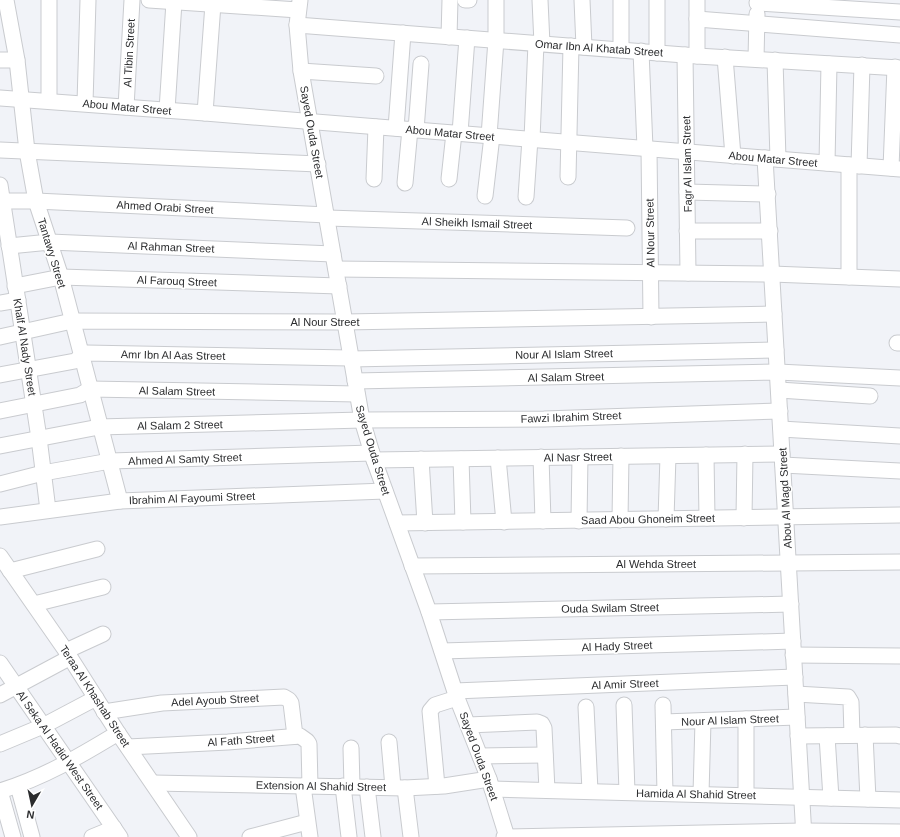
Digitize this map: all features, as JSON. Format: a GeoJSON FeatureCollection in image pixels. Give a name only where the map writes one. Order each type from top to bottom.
{"type":"FeatureCollection","features":[{"type":"Feature","properties":{"kind":"street"},"geometry":{"type":"LineString","coordinates":[[49,0],[49,100]]}},
{"type":"Feature","properties":{"kind":"street"},"geometry":{"type":"LineString","coordinates":[[86,103],[88,0]]}},
{"type":"Feature","properties":{"kind":"street","name":"Al Tibin Street"},"geometry":{"type":"LineString","coordinates":[[126,106],[132,0]]}},
{"type":"Feature","properties":{"kind":"street"},"geometry":{"type":"LineString","coordinates":[[149,0],[213,4],[299,5]]}},
{"type":"Feature","properties":{"kind":"street"},"geometry":{"type":"LineString","coordinates":[[449,37],[450,0]]}},
{"type":"Feature","properties":{"kind":"street"},"geometry":{"type":"LineString","coordinates":[[485,196],[491,136],[496,40],[496,0]]}},
{"type":"Feature","properties":{"kind":"street"},"geometry":{"type":"LineString","coordinates":[[526,197],[539,44],[540,0]]}},
{"type":"Feature","properties":{"kind":"street"},"geometry":{"type":"LineString","coordinates":[[568,177],[569,142],[582,0]]}},
{"type":"Feature","properties":{"kind":"street"},"geometry":{"type":"LineString","coordinates":[[621,0],[621,50]]}},
{"type":"Feature","properties":{"kind":"street"},"geometry":{"type":"LineString","coordinates":[[657,0],[658,53]]}},
{"type":"Feature","properties":{"kind":"street"},"geometry":{"type":"LineString","coordinates":[[691,55],[697,19],[696,0]]}},
{"type":"Feature","properties":{"kind":"street"},"geometry":{"type":"LineString","coordinates":[[756,59],[757,1],[900,12]]}},
{"type":"Feature","properties":{"kind":"street"},"geometry":{"type":"LineString","coordinates":[[167,110],[174,2]]}},
{"type":"Feature","properties":{"kind":"street"},"geometry":{"type":"LineString","coordinates":[[205,113],[213,4]]}},
{"type":"Feature","properties":{"kind":"street","name":"Sayed Ouda Street"},"geometry":{"type":"LineString","coordinates":[[299,5],[297,25],[301,71],[311,121],[362,420],[385,491],[429,612],[456,694],[490,784],[506,837]]}},
{"type":"Feature","properties":{"kind":"street","name":"Tantawy Street"},"geometry":{"type":"LineString","coordinates":[[5,11],[17,60],[27,151],[36,201],[61,278],[99,427],[110,461],[120,501]]}},
{"type":"Feature","properties":{"kind":"street"},"geometry":{"type":"LineString","coordinates":[[697,19],[900,35]]}},
{"type":"Feature","properties":{"kind":"street","name":"Omar Ibn Al Khatab Street"},"geometry":{"type":"LineString","coordinates":[[297,25],[658,53],[898,68]]}},
{"type":"Feature","properties":{"kind":"street"},"geometry":{"type":"LineString","coordinates":[[403,33],[407,129],[405,183]]}},
{"type":"Feature","properties":{"kind":"street"},"geometry":{"type":"LineString","coordinates":[[449,179],[457,133],[467,38]]}},
{"type":"Feature","properties":{"kind":"street"},"geometry":{"type":"LineString","coordinates":[[641,51],[647,149]]}},
{"type":"Feature","properties":{"kind":"street","name":"Fagr Al Islam Street"},"geometry":{"type":"LineString","coordinates":[[688,273],[686,152],[691,55]]}},
{"type":"Feature","properties":{"kind":"street"},"geometry":{"type":"LineString","coordinates":[[725,57],[733,156]]}},
{"type":"Feature","properties":{"kind":"street"},"geometry":{"type":"LineString","coordinates":[[0,60],[17,60]]}},
{"type":"Feature","properties":{"kind":"street","name":"Abou Al Magd Street"},"geometry":{"type":"LineString","coordinates":[[775,60],[772,159],[768,194],[804,834]]}},
{"type":"Feature","properties":{"kind":"street"},"geometry":{"type":"LineString","coordinates":[[407,129],[421,64]]}},
{"type":"Feature","properties":{"kind":"street"},"geometry":{"type":"LineString","coordinates":[[827,163],[829,64]]}},
{"type":"Feature","properties":{"kind":"street"},"geometry":{"type":"LineString","coordinates":[[849,277],[854,166],[862,65]]}},
{"type":"Feature","properties":{"kind":"street"},"geometry":{"type":"LineString","coordinates":[[896,169],[898,68]]}},
{"type":"Feature","properties":{"kind":"street"},"geometry":{"type":"LineString","coordinates":[[301,71],[376,76]]}},
{"type":"Feature","properties":{"kind":"street","name":"Abou Matar Street"},"geometry":{"type":"LineString","coordinates":[[0,98],[20,98],[126,106],[896,169]]}},
{"type":"Feature","properties":{"kind":"street"},"geometry":{"type":"LineString","coordinates":[[374,179],[376,127]]}},
{"type":"Feature","properties":{"kind":"street","name":"Al Nour Street"},"geometry":{"type":"LineString","coordinates":[[647,149],[651,316]]}},
{"type":"Feature","properties":{"kind":"street"},"geometry":{"type":"LineString","coordinates":[[0,150],[318,164]]}},
{"type":"Feature","properties":{"kind":"street","name":"Khalf Al Nady Street"},"geometry":{"type":"LineString","coordinates":[[0,185],[6,238],[6,270],[16,293],[34,404],[48,510]]}},
{"type":"Feature","properties":{"kind":"street"},"geometry":{"type":"LineString","coordinates":[[687,192],[768,194]]}},
{"type":"Feature","properties":{"kind":"street","name":"Ahmed Orabi Street"},"geometry":{"type":"LineString","coordinates":[[1,201],[36,201],[327,217]]}},
{"type":"Feature","properties":{"kind":"street","name":"Al Sheikh Ismail Street"},"geometry":{"type":"LineString","coordinates":[[327,217],[627,228]]}},
{"type":"Feature","properties":{"kind":"street"},"geometry":{"type":"LineString","coordinates":[[688,231],[770,232]]}},
{"type":"Feature","properties":{"kind":"street","name":"Al Rahman Street"},"geometry":{"type":"LineString","coordinates":[[6,238],[50,242],[333,254]]}},
{"type":"Feature","properties":{"kind":"street"},"geometry":{"type":"LineString","coordinates":[[336,269],[772,274],[900,280]]}},
{"type":"Feature","properties":{"kind":"street","name":"Al Farouq Street"},"geometry":{"type":"LineString","coordinates":[[0,303],[16,293],[61,278],[339,286]]}},
{"type":"Feature","properties":{"kind":"street","name":"Al Nour Street"},"geometry":{"type":"LineString","coordinates":[[0,336],[72,321],[345,322],[774,314]]}},
{"type":"Feature","properties":{"kind":"street","name":"Nour Al Islam Street"},"geometry":{"type":"LineString","coordinates":[[351,359],[776,350]]}},
{"type":"Feature","properties":{"kind":"street","name":"Amr Ibn Al Aas Street"},"geometry":{"type":"LineString","coordinates":[[0,375],[75,361],[86,353],[351,359]]}},
{"type":"Feature","properties":{"kind":"street","name":"Al Salam Street"},"geometry":{"type":"LineString","coordinates":[[0,411],[80,395],[90,389],[356,388],[778,372],[900,378]]}},
{"type":"Feature","properties":{"kind":"street"},"geometry":{"type":"LineString","coordinates":[[779,390],[870,396]]}},
{"type":"Feature","properties":{"kind":"street","name":"Fawzi Ibrahim Street"},"geometry":{"type":"LineString","coordinates":[[362,420],[544,419],[780,411]]}},
{"type":"Feature","properties":{"kind":"street","name":"Al Salam 2 Street"},"geometry":{"type":"LineString","coordinates":[[0,446],[99,427],[362,420]]}},
{"type":"Feature","properties":{"kind":"street"},"geometry":{"type":"LineString","coordinates":[[781,429],[900,436]]}},
{"type":"Feature","properties":{"kind":"street"},"geometry":{"type":"LineString","coordinates":[[744,518],[745,454]]}},
{"type":"Feature","properties":{"kind":"street","name":"Al Nasr Street"},"geometry":{"type":"LineString","coordinates":[[373,456],[421,459],[745,454],[900,471]]}},
{"type":"Feature","properties":{"kind":"street"},"geometry":{"type":"LineString","coordinates":[[706,455],[707,518]]}},
{"type":"Feature","properties":{"kind":"street","name":"Ahmed Al Samty Street"},"geometry":{"type":"LineString","coordinates":[[0,484],[43,473],[110,461],[373,456]]}},
{"type":"Feature","properties":{"kind":"street"},"geometry":{"type":"LineString","coordinates":[[620,520],[621,456]]}},
{"type":"Feature","properties":{"kind":"street"},"geometry":{"type":"LineString","coordinates":[[666,519],[668,456]]}},
{"type":"Feature","properties":{"kind":"street"},"geometry":{"type":"LineString","coordinates":[[541,457],[544,521]]}},
{"type":"Feature","properties":{"kind":"street"},"geometry":{"type":"LineString","coordinates":[[579,521],[580,457]]}},
{"type":"Feature","properties":{"kind":"street"},"geometry":{"type":"LineString","coordinates":[[461,458],[463,522]]}},
{"type":"Feature","properties":{"kind":"street"},"geometry":{"type":"LineString","coordinates":[[498,458],[504,522]]}},
{"type":"Feature","properties":{"kind":"street"},"geometry":{"type":"LineString","coordinates":[[421,459],[425,523]]}},
{"type":"Feature","properties":{"kind":"street","name":"Ibrahim Al Fayoumi Street"},"geometry":{"type":"LineString","coordinates":[[0,517],[120,501],[385,491]]}},
{"type":"Feature","properties":{"kind":"street","name":"Saad Abou Ghoneim Street"},"geometry":{"type":"LineString","coordinates":[[397,524],[900,516]]}},
{"type":"Feature","properties":{"kind":"street"},"geometry":{"type":"LineString","coordinates":[[10,571],[97,549]]}},
{"type":"Feature","properties":{"kind":"street","name":"Teraa Al Khashab Street"},"geometry":{"type":"LineString","coordinates":[[0,556],[34,604],[104,712],[189,837]]}},
{"type":"Feature","properties":{"kind":"street","name":"Al Wehda Street"},"geometry":{"type":"LineString","coordinates":[[412,566],[900,562]]}},
{"type":"Feature","properties":{"kind":"street"},"geometry":{"type":"LineString","coordinates":[[34,604],[103,587]]}},
{"type":"Feature","properties":{"kind":"street","name":"Ouda Swilam Street"},"geometry":{"type":"LineString","coordinates":[[429,612],[791,604]]}},
{"type":"Feature","properties":{"kind":"street"},"geometry":{"type":"LineString","coordinates":[[0,695],[103,634]]}},
{"type":"Feature","properties":{"kind":"street","name":"Al Hady Street"},"geometry":{"type":"LineString","coordinates":[[442,651],[793,648],[900,656]]}},
{"type":"Feature","properties":{"kind":"street","name":"Al Seka Al Hadid West Street"},"geometry":{"type":"LineString","coordinates":[[0,663],[117,833]]}},
{"type":"Feature","properties":{"kind":"street","name":"Al Amir Street"},"geometry":{"type":"LineString","coordinates":[[436,786],[430,711],[435,705],[456,694],[795,677]]}},
{"type":"Feature","properties":{"kind":"street"},"geometry":{"type":"LineString","coordinates":[[796,694],[848,697],[851,702],[858,735],[868,799]]}},
{"type":"Feature","properties":{"kind":"street","name":"Adel Ayoub Street"},"geometry":{"type":"LineString","coordinates":[[104,712],[162,703],[284,697],[291,703],[295,736]]}},
{"type":"Feature","properties":{"kind":"street"},"geometry":{"type":"LineString","coordinates":[[0,744],[43,726],[96,698]]}},
{"type":"Feature","properties":{"kind":"street"},"geometry":{"type":"LineString","coordinates":[[624,705],[627,792]]}},
{"type":"Feature","properties":{"kind":"street"},"geometry":{"type":"LineString","coordinates":[[663,705],[665,793]]}},
{"type":"Feature","properties":{"kind":"street"},"geometry":{"type":"LineString","coordinates":[[586,707],[590,792]]}},
{"type":"Feature","properties":{"kind":"street","name":"Nour Al Islam Street"},"geometry":{"type":"LineString","coordinates":[[664,722],[797,717]]}},
{"type":"Feature","properties":{"kind":"street"},"geometry":{"type":"LineString","coordinates":[[746,719],[746,795]]}},
{"type":"Feature","properties":{"kind":"street"},"geometry":{"type":"LineString","coordinates":[[701,794],[703,721]]}},
{"type":"Feature","properties":{"kind":"street"},"geometry":{"type":"LineString","coordinates":[[468,725],[540,722],[544,728],[547,790]]}},
{"type":"Feature","properties":{"kind":"street"},"geometry":{"type":"LineString","coordinates":[[13,837],[0,791],[18,786],[40,777],[68,763],[118,733]]}},
{"type":"Feature","properties":{"kind":"street"},"geometry":{"type":"LineString","coordinates":[[295,736],[304,738],[309,744],[306,786],[310,837]]}},
{"type":"Feature","properties":{"kind":"street","name":"Al Fath Street"},"geometry":{"type":"LineString","coordinates":[[128,746],[228,742],[295,736]]}},
{"type":"Feature","properties":{"kind":"street"},"geometry":{"type":"LineString","coordinates":[[798,736],[900,736]]}},
{"type":"Feature","properties":{"kind":"street"},"geometry":{"type":"LineString","coordinates":[[827,736],[831,798]]}},
{"type":"Feature","properties":{"kind":"street"},"geometry":{"type":"LineString","coordinates":[[390,742],[411,837]]}},
{"type":"Feature","properties":{"kind":"street"},"geometry":{"type":"LineString","coordinates":[[349,837],[354,786],[351,748]]}},
{"type":"Feature","properties":{"kind":"street"},"geometry":{"type":"LineString","coordinates":[[480,756],[545,754]]}},
{"type":"Feature","properties":{"kind":"street","name":"Extension Al Shahid Street"},"geometry":{"type":"LineString","coordinates":[[153,784],[399,787],[490,784]]}},
{"type":"Feature","properties":{"kind":"street","name":"Hamida Al Shahid Street"},"geometry":{"type":"LineString","coordinates":[[490,784],[547,790],[590,792],[900,800]]}},
{"type":"Feature","properties":{"kind":"street"},"geometry":{"type":"LineString","coordinates":[[18,786],[32,837]]}},
{"type":"Feature","properties":{"kind":"street"},"geometry":{"type":"LineString","coordinates":[[354,786],[373,837]]}},
{"type":"Feature","properties":{"kind":"street"},"geometry":{"type":"LineString","coordinates":[[250,837],[308,822]]}},
{"type":"Feature","properties":{"kind":"street"},"geometry":{"type":"LineString","coordinates":[[506,837],[900,832]]}},
{"type":"Feature","properties":{"kind":"street"},"geometry":{"type":"LineString","coordinates":[[92,837],[117,833]]}}]}
